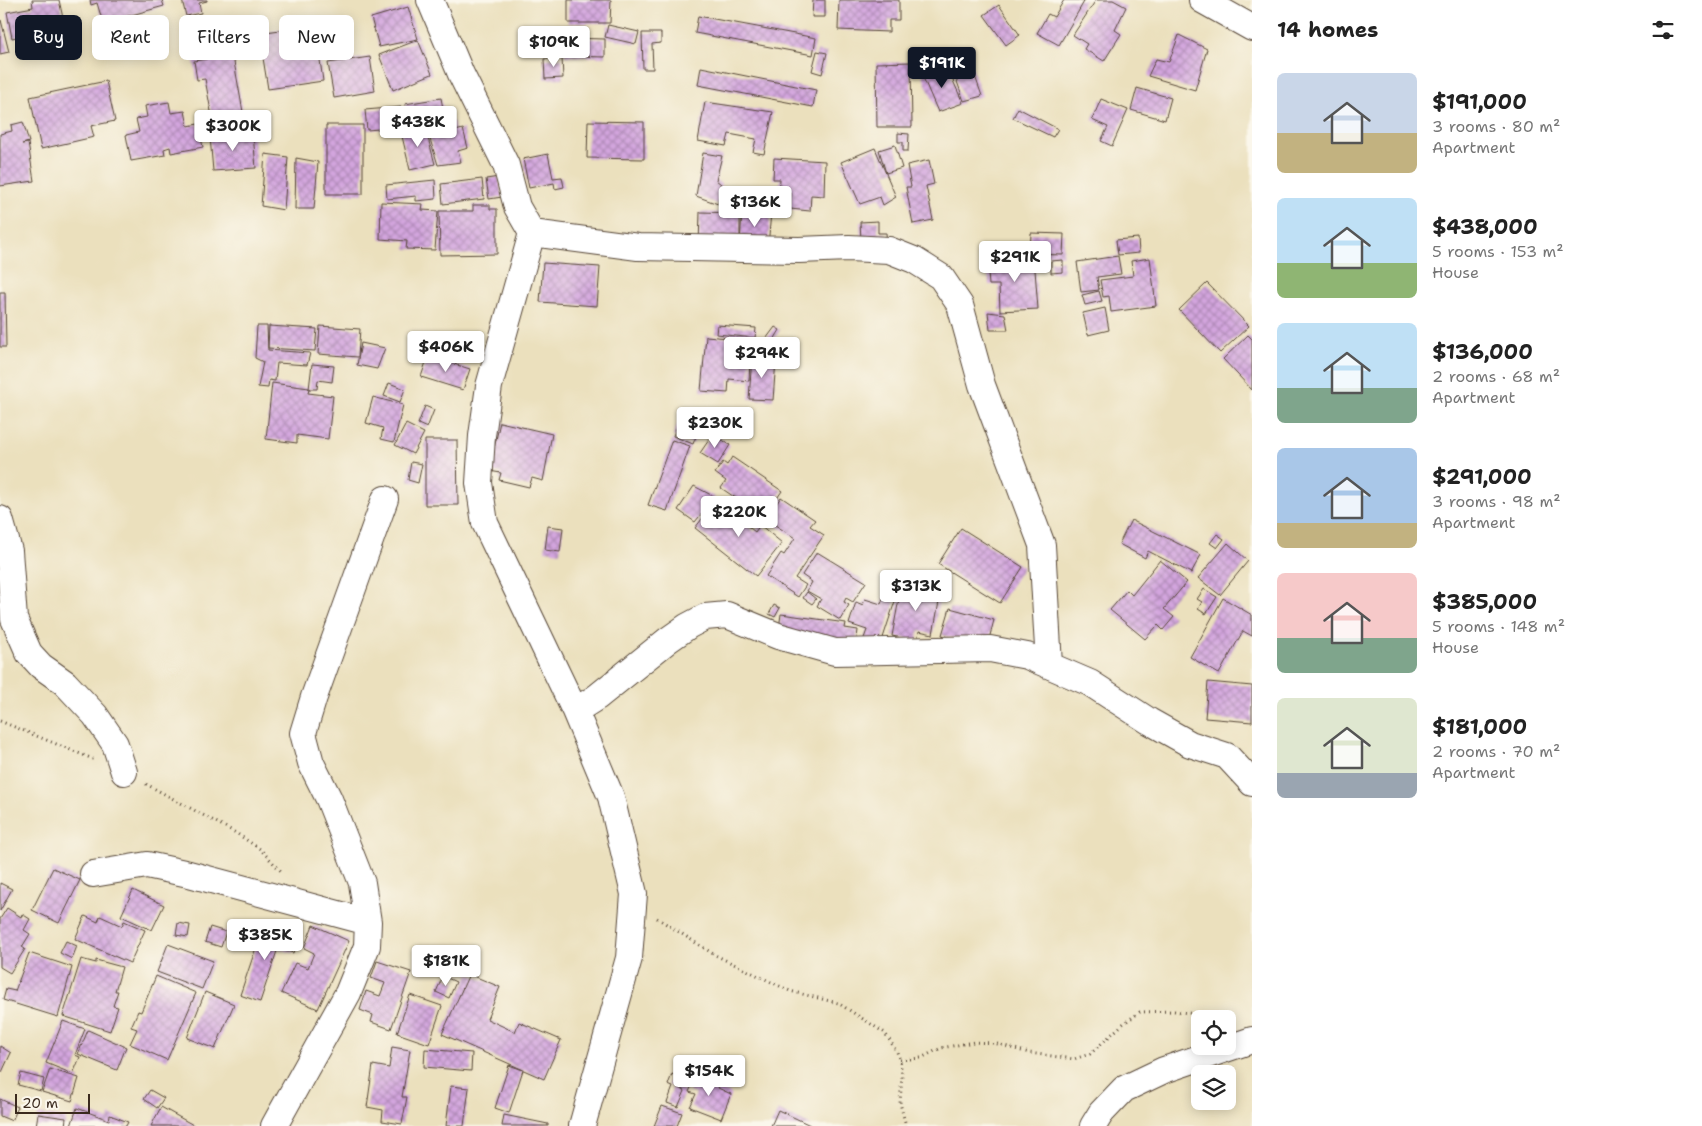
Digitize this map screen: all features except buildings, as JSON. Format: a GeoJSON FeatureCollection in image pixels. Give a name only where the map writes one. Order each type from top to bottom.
{"type":"FeatureCollection","features":[{"type":"Feature","properties":{"kind":"street"},"geometry":{"type":"LineString","coordinates":[[430,0],[461,74],[506,165],[517,207],[532,234],[489,386],[478,483],[485,523],[575,711],[611,797],[634,894],[629,958],[582,1126]]}},
{"type":"Feature","properties":{"kind":"street"},"geometry":{"type":"LineString","coordinates":[[1202,0],[1252,28]]}},
{"type":"Feature","properties":{"kind":"street"},"geometry":{"type":"LineString","coordinates":[[532,234],[638,247],[799,250],[849,248],[889,250],[914,260],[940,277],[960,305],[982,384],[1042,545],[1049,665]]}},
{"type":"Feature","properties":{"kind":"street"},"geometry":{"type":"LineString","coordinates":[[274,1126],[348,993],[368,946],[368,922],[362,883],[329,799],[311,763],[303,733],[317,688],[385,499]]}},
{"type":"Feature","properties":{"kind":"street"},"geometry":{"type":"LineString","coordinates":[[0,519],[9,551],[14,620],[29,653],[41,666],[65,683],[95,714],[115,744],[124,772]]}},
{"type":"Feature","properties":{"kind":"street"},"geometry":{"type":"LineString","coordinates":[[575,711],[597,697],[688,626],[705,618],[727,615],[778,636],[836,652],[990,649],[1027,656],[1090,683],[1149,722],[1190,744],[1227,756],[1252,783]]}},
{"type":"Feature","properties":{"kind":"street"},"geometry":{"type":"LineString","coordinates":[[93,874],[147,865],[190,874],[368,922]]}},
{"type":"Feature","properties":{"kind":"street"},"geometry":{"type":"LineString","coordinates":[[1094,1126],[1102,1113],[1124,1090],[1164,1070],[1252,1040]]}},
{"type":"Feature","properties":{"kind":"path"},"geometry":{"type":"LineString","coordinates":[[0,721],[124,772],[236,833],[260,849],[286,876]]}},
{"type":"Feature","properties":{"kind":"path"},"geometry":{"type":"LineString","coordinates":[[633,908],[660,920],[715,955],[790,991],[838,1003],[884,1034],[897,1052],[900,1060],[902,1074],[900,1103],[906,1126]]}},
{"type":"Feature","properties":{"kind":"path"},"geometry":{"type":"LineString","coordinates":[[900,1060],[921,1058],[941,1048],[974,1042],[994,1043],[1029,1053],[1074,1060],[1090,1054],[1123,1024],[1140,1012],[1174,1011],[1191,1013]]}}]}
